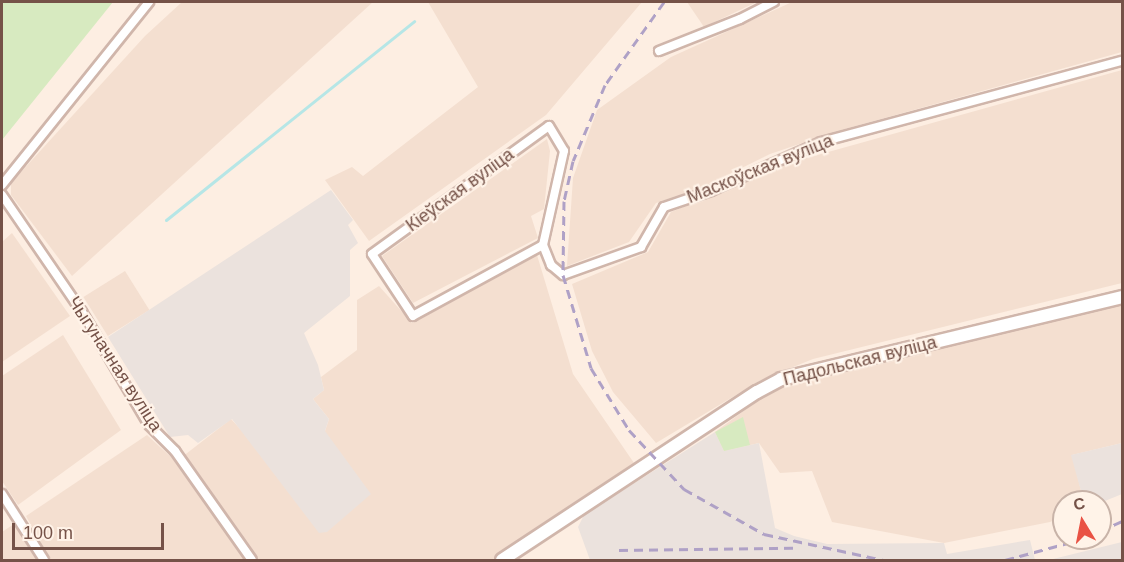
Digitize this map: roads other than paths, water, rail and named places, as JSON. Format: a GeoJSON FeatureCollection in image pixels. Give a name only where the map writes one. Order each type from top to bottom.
{"type":"FeatureCollection","features":[{"type":"Feature","properties":{"kind":"street"},"geometry":{"type":"LineString","coordinates":[[2,185],[149,2]]}},
{"type":"Feature","properties":{"kind":"street"},"geometry":{"type":"LineString","coordinates":[[659,51],[731,23],[774,2]]}},
{"type":"Feature","properties":{"kind":"street","name":"Маскоўская вуліца"},"geometry":{"type":"LineString","coordinates":[[543,245],[551,265],[563,275],[641,247],[664,207],[711,191],[821,142],[1122,61]]}},
{"type":"Feature","properties":{"kind":"street","name":"Кіеўская вуліца"},"geometry":{"type":"LineString","coordinates":[[549,126],[564,151],[543,245],[413,316],[372,254],[549,126]]}},
{"type":"Feature","properties":{"kind":"street","name":"Чыгуначная вуліца"},"geometry":{"type":"LineString","coordinates":[[2,195],[82,312],[149,425],[175,451],[252,561]]}},
{"type":"Feature","properties":{"kind":"street","name":"Падольская вуліца"},"geometry":{"type":"LineString","coordinates":[[502,561],[756,392],[781,380],[1122,297]]}},
{"type":"Feature","properties":{"kind":"street"},"geometry":{"type":"LineString","coordinates":[[2,494],[44,561]]}},
{"type":"Feature","properties":{"kind":"waterway"},"geometry":{"type":"LineString","coordinates":[[166,220],[414,21]]}},
{"type":"Feature","properties":{"kind":"railway"},"geometry":{"type":"LineString","coordinates":[[664,2],[605,85],[573,161],[564,201],[563,275],[591,368],[629,430],[684,489],[764,534],[883,560]]}},
{"type":"Feature","properties":{"kind":"railway"},"geometry":{"type":"LineString","coordinates":[[1112,526],[1122,521]]}},
{"type":"Feature","properties":{"kind":"railway"},"geometry":{"type":"LineString","coordinates":[[1005,560],[1052,547]]}},
{"type":"Feature","properties":{"kind":"railway"},"geometry":{"type":"LineString","coordinates":[[619,550],[793,548]]}},
{"type":"Feature","properties":{"kind":"railway"},"geometry":{"type":"LineString","coordinates":[[731,560],[847,560]]}}]}
